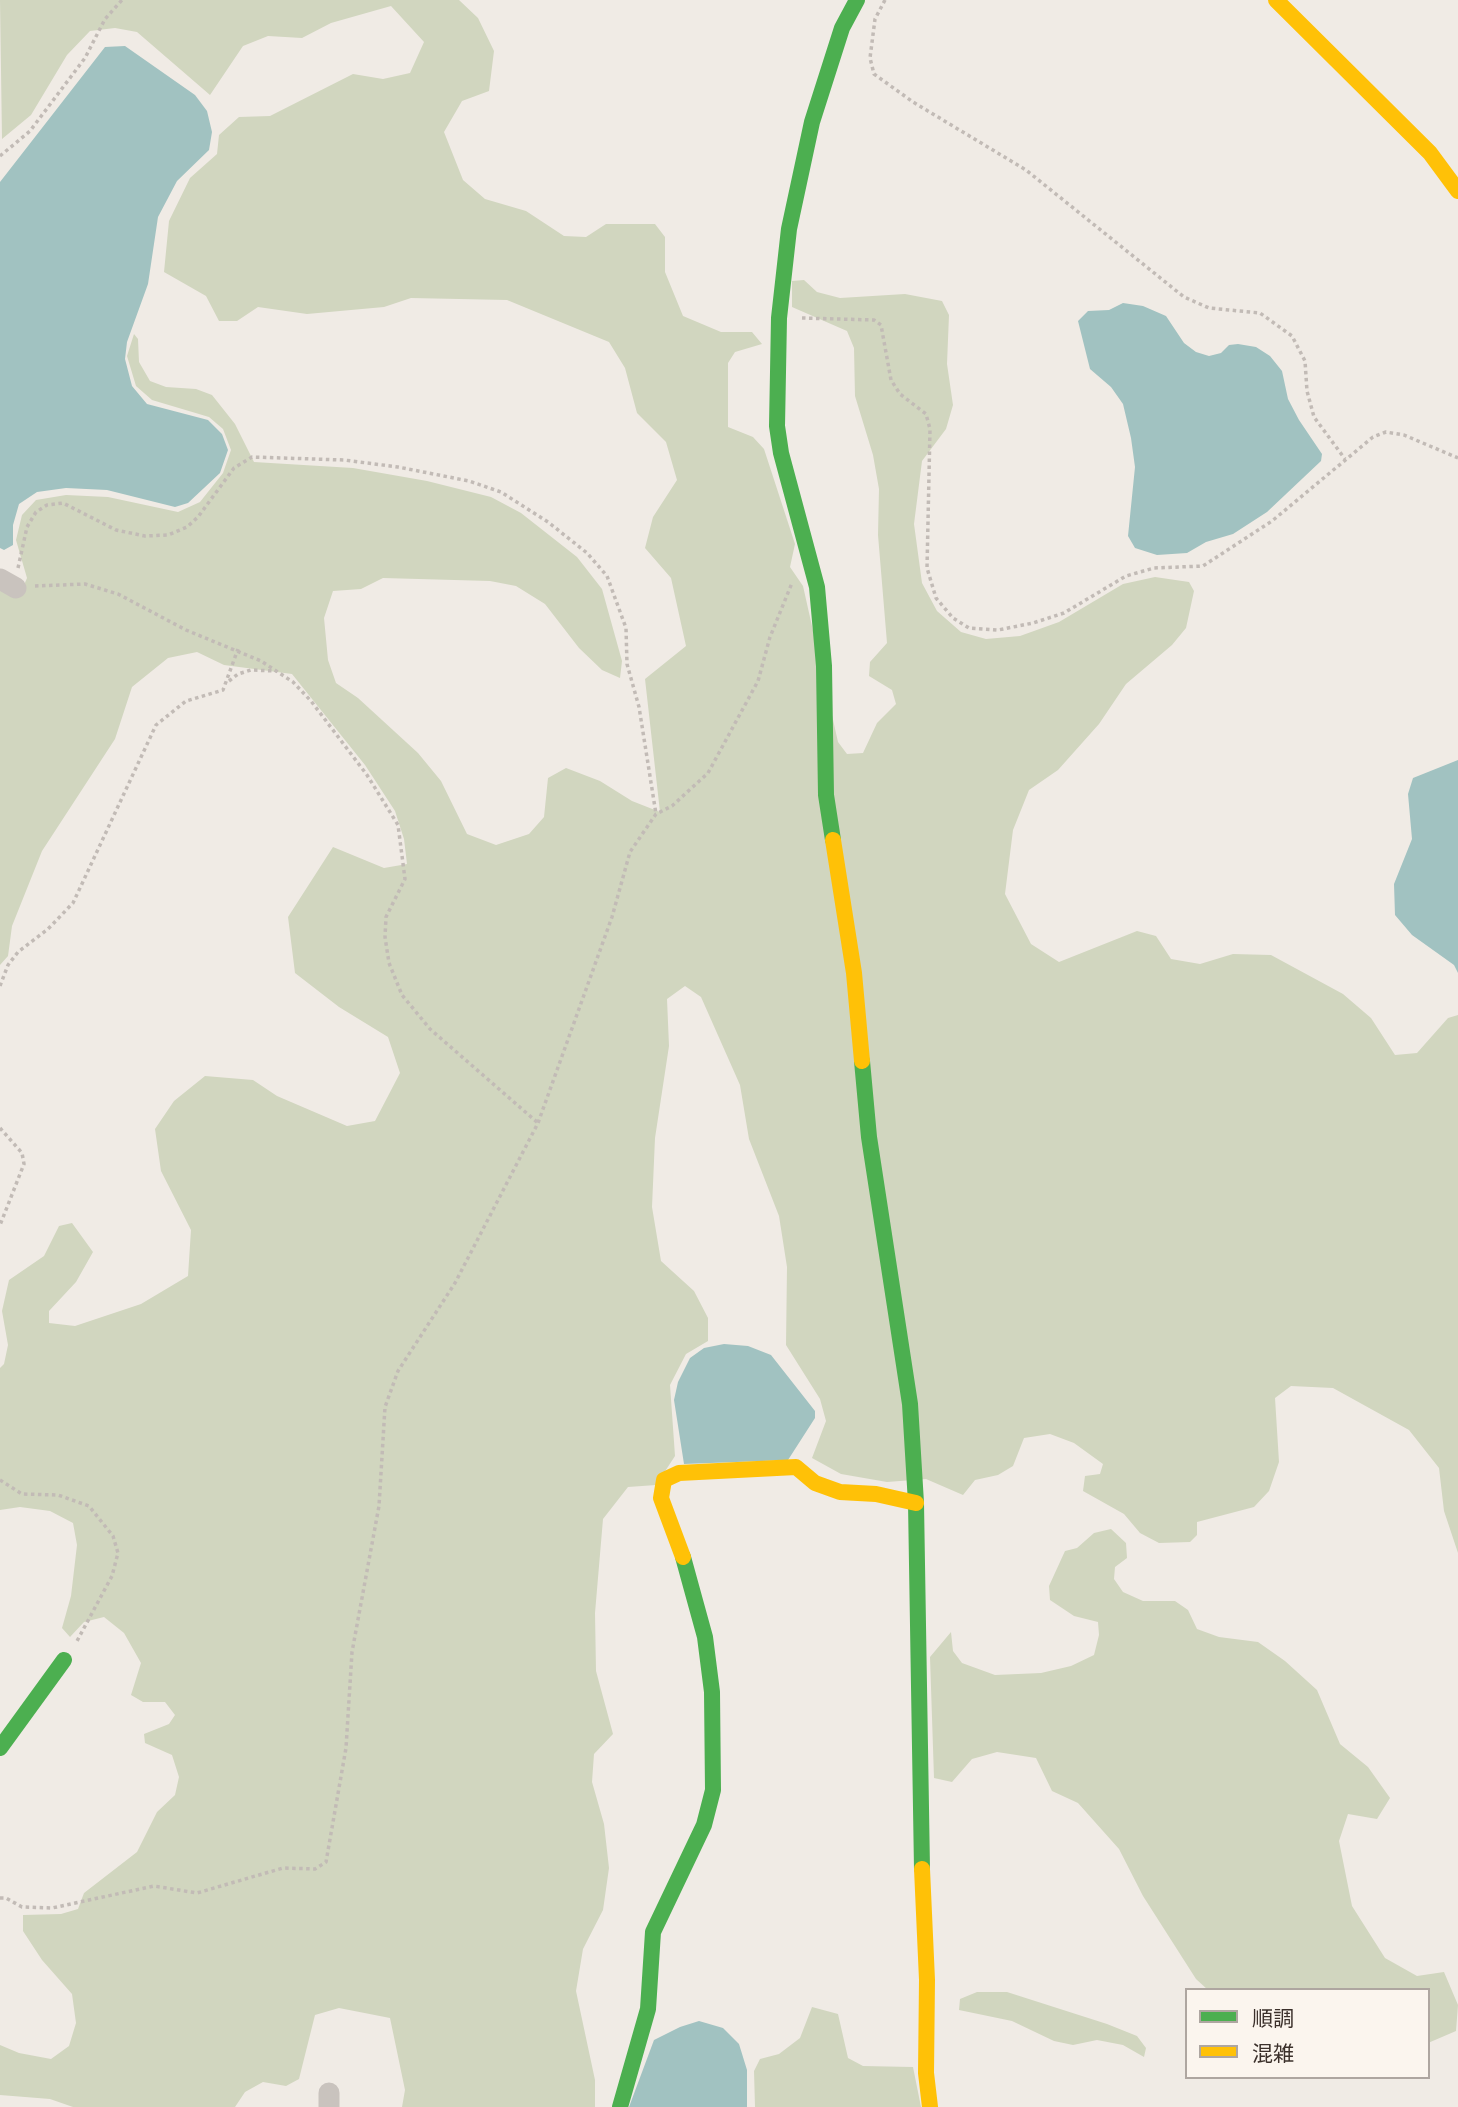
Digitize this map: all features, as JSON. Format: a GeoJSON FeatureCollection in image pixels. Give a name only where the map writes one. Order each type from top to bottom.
{"type":"FeatureCollection","features":[{"type":"Feature","properties":{"kind":"street"},"geometry":{"type":"LineString","coordinates":[[857,0],[842,27],[812,122],[789,229],[779,318],[777,426],[781,453],[810,551],[822,622],[825,795],[854,973],[869,1137],[904,1348],[916,1503],[921,1857],[927,1980],[926,2073],[930,2107]]}},
{"type":"Feature","properties":{"kind":"street"},"geometry":{"type":"LineString","coordinates":[[1276,0],[1430,153],[1458,191]]}},
{"type":"Feature","properties":{"kind":"street"},"geometry":{"type":"LineString","coordinates":[[620,2107],[648,2009],[653,1931],[704,1825],[713,1790],[712,1692],[705,1637],[682,1552],[661,1498],[664,1480],[679,1473],[796,1467],[815,1483],[840,1492],[876,1493],[916,1503]]}},
{"type":"Feature","properties":{"kind":"street"},"geometry":{"type":"LineString","coordinates":[[0,1748],[64,1660]]}},
{"type":"Feature","properties":{"kind":"path"},"geometry":{"type":"LineString","coordinates":[[0,156],[30,131],[85,58],[105,19],[122,0]]}},
{"type":"Feature","properties":{"kind":"path"},"geometry":{"type":"LineString","coordinates":[[885,0],[875,19],[873,32],[870,58],[874,74],[913,102],[1026,170],[1184,297],[1209,308],[1260,313],[1292,336],[1305,361],[1307,391],[1314,416],[1345,459]]}},
{"type":"Feature","properties":{"kind":"path"},"geometry":{"type":"LineString","coordinates":[[779,318],[838,317],[874,320],[881,325],[891,380],[900,394],[926,414],[930,429],[927,568],[936,598],[953,618],[969,628],[998,630],[1033,623],[1064,613],[1126,576],[1154,569],[1203,566],[1272,521],[1373,436],[1386,432],[1404,435],[1458,458]]}},
{"type":"Feature","properties":{"kind":"path"},"geometry":{"type":"LineString","coordinates":[[538,1123],[430,1029],[402,995],[389,963],[385,937],[386,917],[405,879],[398,825],[368,775],[311,701],[278,671],[238,649],[186,630],[118,594],[85,584],[8,584],[27,527],[36,512],[47,505],[63,503],[116,530],[145,536],[168,535],[187,527],[198,517],[234,468],[252,457],[344,460],[469,481],[500,492],[548,522],[587,553],[607,576],[626,628],[627,664],[639,707],[656,814]]}},
{"type":"Feature","properties":{"kind":"path"},"geometry":{"type":"LineString","coordinates":[[0,1898],[6,1898],[22,1907],[52,1908],[154,1886],[197,1893],[283,1868],[316,1869],[326,1862],[346,1748],[352,1652],[379,1506],[385,1407],[398,1371],[455,1283],[538,1123],[612,918],[630,852],[656,814],[672,806],[708,773],[758,681],[770,637],[800,564],[810,551]]}},
{"type":"Feature","properties":{"kind":"path"},"geometry":{"type":"LineString","coordinates":[[0,986],[8,965],[18,952],[48,929],[73,903],[156,724],[186,701],[223,690],[238,649]]}},
{"type":"Feature","properties":{"kind":"path"},"geometry":{"type":"LineString","coordinates":[[227,682],[238,674],[251,670],[278,671]]}},
{"type":"Feature","properties":{"kind":"path"},"geometry":{"type":"LineString","coordinates":[[0,1128],[22,1153],[24,1164],[0,1225]]}},
{"type":"Feature","properties":{"kind":"path"},"geometry":{"type":"LineString","coordinates":[[0,1480],[22,1493],[58,1495],[89,1506],[113,1536],[118,1553],[112,1576],[97,1608],[64,1660]]}},
{"type":"Feature","properties":{"kind":"green space"},"geometry":{"type":"Polygon","coordinates":[[[0,0],[459,0],[478,18],[494,51],[489,91],[462,101],[444,132],[463,180],[485,199],[526,211],[564,236],[586,237],[606,224],[655,224],[665,237],[665,272],[683,316],[721,332],[752,332],[762,344],[735,352],[728,363],[728,427],[753,437],[764,449],[795,544],[790,567],[803,586],[838,742],[847,754],[863,753],[877,723],[896,704],[892,690],[869,676],[870,662],[887,643],[878,535],[879,489],[873,455],[855,396],[854,348],[847,331],[792,307],[792,281],[804,280],[817,292],[840,298],[905,294],[942,301],[949,315],[947,364],[953,405],[946,429],[922,461],[914,524],[922,583],[937,611],[961,632],[986,639],[1020,636],[1059,622],[1123,584],[1155,577],[1189,582],[1194,591],[1186,628],[1172,645],[1126,684],[1099,724],[1058,770],[1029,790],[1013,830],[1005,894],[1031,944],[1059,962],[1137,931],[1156,936],[1171,959],[1200,964],[1233,954],[1271,955],[1343,994],[1371,1018],[1395,1055],[1417,1053],[1448,1018],[1458,1015],[1458,1553],[1444,1511],[1439,1468],[1409,1430],[1333,1388],[1291,1386],[1275,1398],[1279,1462],[1269,1491],[1254,1507],[1197,1522],[1197,1535],[1190,1542],[1159,1543],[1140,1533],[1124,1514],[1083,1491],[1085,1476],[1100,1474],[1103,1464],[1074,1443],[1050,1434],[1024,1438],[1013,1466],[998,1475],[975,1480],[963,1495],[926,1479],[887,1482],[841,1474],[812,1458],[826,1421],[820,1399],[786,1345],[787,1267],[779,1216],[749,1139],[740,1085],[701,997],[685,986],[667,999],[669,1046],[655,1138],[652,1207],[661,1261],[694,1291],[708,1318],[708,1341],[686,1354],[670,1385],[675,1456],[656,1485],[628,1487],[603,1519],[595,1613],[596,1671],[613,1734],[594,1754],[592,1782],[604,1824],[609,1868],[603,1910],[583,1949],[576,1991],[595,2080],[595,2107],[402,2107],[405,2090],[390,2018],[339,2008],[315,2015],[299,2079],[286,2086],[263,2082],[245,2092],[235,2107],[73,2107],[50,2099],[0,2095],[0,2045],[19,2053],[51,2059],[69,2046],[76,2023],[72,1994],[42,1960],[23,1931],[23,1915],[61,1914],[78,1909],[84,1893],[137,1852],[157,1812],[175,1795],[179,1777],[172,1755],[145,1743],[144,1734],[169,1724],[175,1715],[165,1702],[143,1702],[131,1695],[141,1663],[124,1633],[104,1617],[84,1622],[70,1637],[62,1628],[71,1596],[77,1545],[73,1523],[50,1511],[20,1507],[0,1510],[0,1368],[4,1364],[8,1345],[2,1311],[9,1280],[44,1256],[59,1226],[72,1223],[93,1252],[76,1282],[49,1311],[49,1323],[75,1326],[141,1304],[188,1276],[191,1230],[161,1171],[155,1129],[174,1101],[205,1076],[253,1080],[277,1096],[347,1126],[375,1121],[400,1073],[388,1037],[339,1007],[295,973],[288,917],[333,847],[384,868],[407,864],[404,839],[395,811],[365,765],[292,674],[224,665],[197,652],[168,658],[132,687],[115,739],[42,851],[12,926],[8,956],[0,965],[0,588],[19,597],[27,578],[16,540],[22,515],[36,500],[66,495],[108,497],[178,512],[200,502],[223,473],[231,450],[223,429],[209,417],[152,400],[136,386],[127,356],[134,334],[138,339],[139,362],[150,381],[166,387],[196,389],[212,395],[235,424],[254,462],[353,468],[427,481],[491,497],[521,513],[577,557],[602,589],[622,661],[620,678],[602,670],[579,648],[545,604],[516,586],[490,581],[383,578],[361,589],[333,591],[324,618],[328,660],[336,683],[358,698],[418,753],[441,781],[467,834],[496,845],[529,834],[544,817],[548,778],[566,768],[600,781],[632,801],[660,812],[645,679],[686,646],[671,578],[645,548],[653,517],[677,480],[666,442],[637,413],[625,368],[609,342],[507,300],[411,298],[384,307],[307,314],[258,307],[237,321],[219,321],[206,296],[164,272],[169,221],[190,178],[217,154],[219,135],[239,117],[270,116],[353,74],[383,79],[410,73],[424,42],[391,6],[331,23],[302,38],[268,36],[243,46],[210,95],[137,32],[115,28],[90,31],[67,55],[31,115],[2,139],[0,0]]]}},
{"type":"Feature","properties":{"kind":"green space"},"geometry":{"type":"Polygon","coordinates":[[[1111,1529],[1126,1543],[1127,1558],[1115,1567],[1114,1579],[1123,1592],[1143,1601],[1175,1601],[1188,1610],[1197,1629],[1219,1637],[1258,1642],[1285,1661],[1317,1690],[1340,1744],[1368,1767],[1390,1798],[1377,1819],[1348,1814],[1339,1841],[1352,1906],[1385,1958],[1417,1976],[1444,1972],[1458,2005],[1456,2031],[1430,2042],[1430,1988],[1206,1988],[1196,1979],[1143,1896],[1119,1849],[1078,1803],[1052,1791],[1036,1758],[997,1752],[972,1759],[952,1782],[934,1778],[930,1657],[951,1632],[953,1651],[962,1663],[995,1675],[1041,1673],[1071,1666],[1094,1655],[1099,1635],[1098,1622],[1074,1616],[1050,1600],[1049,1586],[1065,1551],[1077,1548],[1094,1533],[1111,1529]]]}},
{"type":"Feature","properties":{"kind":"green space"},"geometry":{"type":"Polygon","coordinates":[[[977,1992],[1007,1992],[1107,2024],[1137,2036],[1146,2048],[1144,2057],[1123,2045],[1097,2040],[1073,2045],[1054,2041],[1012,2021],[959,2010],[960,1999],[977,1992]]]}},
{"type":"Feature","properties":{"kind":"green space"},"geometry":{"type":"Polygon","coordinates":[[[812,2007],[838,2014],[848,2058],[863,2066],[913,2067],[921,2107],[755,2107],[754,2071],[760,2059],[779,2054],[800,2038],[812,2007]]]}},
{"type":"Feature","properties":{"kind":"water"},"geometry":{"type":"Polygon","coordinates":[[[125,46],[195,95],[207,111],[212,132],[209,150],[177,181],[158,217],[148,284],[127,342],[125,359],[132,386],[147,404],[208,420],[222,434],[228,450],[220,473],[188,503],[175,507],[107,490],[66,488],[37,492],[19,504],[13,525],[13,545],[4,550],[0,548],[0,182],[105,47],[125,46]]]}},
{"type":"Feature","properties":{"kind":"water"},"geometry":{"type":"Polygon","coordinates":[[[1123,303],[1143,306],[1166,316],[1184,343],[1196,352],[1209,356],[1221,353],[1229,345],[1238,344],[1256,347],[1270,356],[1282,371],[1288,399],[1299,420],[1322,454],[1321,461],[1267,512],[1233,534],[1206,542],[1187,553],[1157,555],[1135,548],[1128,536],[1135,467],[1131,438],[1123,404],[1111,387],[1090,369],[1078,321],[1088,311],[1109,310],[1123,303]]]}},
{"type":"Feature","properties":{"kind":"water"},"geometry":{"type":"Polygon","coordinates":[[[1458,760],[1458,973],[1454,965],[1412,935],[1395,915],[1394,884],[1412,839],[1408,794],[1413,778],[1458,760]]]}},
{"type":"Feature","properties":{"kind":"water"},"geometry":{"type":"Polygon","coordinates":[[[724,1344],[748,1346],[771,1355],[815,1411],[815,1418],[788,1460],[684,1464],[674,1400],[678,1382],[690,1358],[704,1348],[724,1344]]]}},
{"type":"Feature","properties":{"kind":"water"},"geometry":{"type":"Polygon","coordinates":[[[699,2021],[723,2028],[739,2044],[747,2070],[747,2107],[629,2107],[654,2040],[699,2021]]]}},
{"type":"Feature","properties":{"kind":"traffic: fast"},"geometry":{"type":"LineString","coordinates":[[833,840],[826,795],[824,666],[817,587],[781,453],[777,426],[779,318],[789,229],[812,122],[842,28],[857,0]]}},
{"type":"Feature","properties":{"kind":"traffic: fast"},"geometry":{"type":"LineString","coordinates":[[862,1061],[869,1137],[910,1404],[916,1503],[922,1869]]}},
{"type":"Feature","properties":{"kind":"traffic: fast"},"geometry":{"type":"LineString","coordinates":[[620,2107],[648,2009],[653,1932],[704,1825],[713,1790],[712,1692],[705,1637],[683,1557]]}},
{"type":"Feature","properties":{"kind":"traffic: fast"},"geometry":{"type":"LineString","coordinates":[[0,1748],[64,1660]]}},
{"type":"Feature","properties":{"kind":"traffic: slow"},"geometry":{"type":"LineString","coordinates":[[1276,0],[1430,153],[1458,191]]}},
{"type":"Feature","properties":{"kind":"traffic: slow"},"geometry":{"type":"LineString","coordinates":[[833,840],[854,973],[862,1061]]}},
{"type":"Feature","properties":{"kind":"traffic: slow"},"geometry":{"type":"LineString","coordinates":[[683,1557],[661,1498],[664,1480],[679,1473],[796,1467],[815,1483],[840,1492],[876,1494],[916,1503]]}},
{"type":"Feature","properties":{"kind":"traffic: slow"},"geometry":{"type":"LineString","coordinates":[[922,1869],[927,1980],[926,2073],[930,2107]]}}]}
